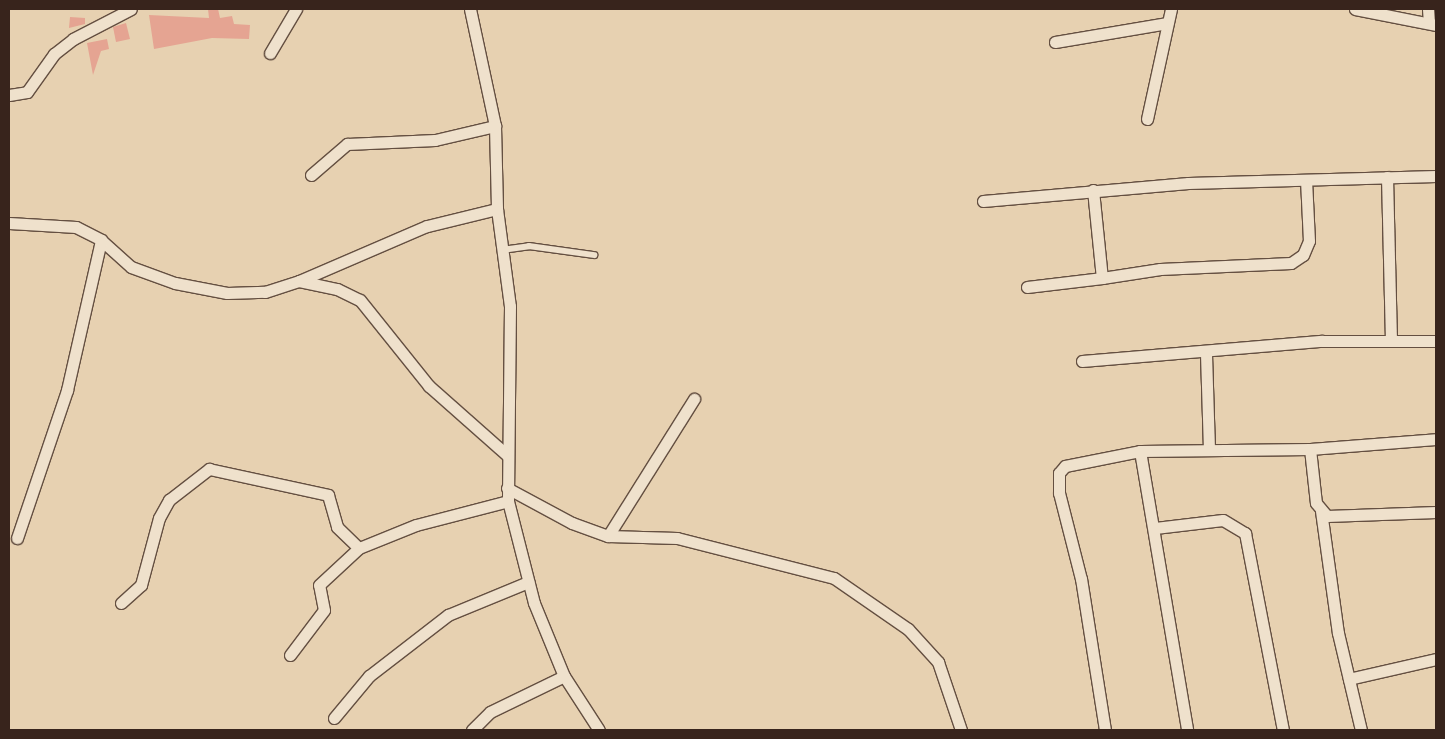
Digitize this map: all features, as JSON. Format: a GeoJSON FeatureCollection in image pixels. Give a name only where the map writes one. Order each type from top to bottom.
{"type":"FeatureCollection","features":[{"type":"Feature","properties":{"kind":"street"},"geometry":{"type":"LineString","coordinates":[[9,95],[27,92],[54,54],[73,39],[131,9]]}},
{"type":"Feature","properties":{"kind":"street"},"geometry":{"type":"LineString","coordinates":[[270,53],[296,9]]}},
{"type":"Feature","properties":{"kind":"street"},"geometry":{"type":"LineString","coordinates":[[470,9],[495,126],[497,209],[510,306],[508,501],[528,582],[564,676],[599,730]]}},
{"type":"Feature","properties":{"kind":"street"},"geometry":{"type":"LineString","coordinates":[[1147,119],[1171,9]]}},
{"type":"Feature","properties":{"kind":"street"},"geometry":{"type":"LineString","coordinates":[[1355,9],[1385,12],[1433,24]]}},
{"type":"Feature","properties":{"kind":"street"},"geometry":{"type":"LineString","coordinates":[[1428,9],[1433,24]]}},
{"type":"Feature","properties":{"kind":"street"},"geometry":{"type":"LineString","coordinates":[[1055,42],[1167,23]]}},
{"type":"Feature","properties":{"kind":"street"},"geometry":{"type":"LineString","coordinates":[[311,175],[346,144],[436,140],[495,126]]}},
{"type":"Feature","properties":{"kind":"street"},"geometry":{"type":"LineString","coordinates":[[982,201],[1093,190],[1436,176]]}},
{"type":"Feature","properties":{"kind":"street"},"geometry":{"type":"LineString","coordinates":[[1387,178],[1391,339]]}},
{"type":"Feature","properties":{"kind":"street"},"geometry":{"type":"LineString","coordinates":[[1028,287],[1160,269],[1291,263],[1303,255],[1309,241],[1306,180]]}},
{"type":"Feature","properties":{"kind":"street"},"geometry":{"type":"LineString","coordinates":[[1093,190],[1102,278]]}},
{"type":"Feature","properties":{"kind":"street"},"geometry":{"type":"LineString","coordinates":[[9,223],[58,224],[101,240],[132,268],[175,283],[227,293],[265,292],[299,281],[428,226],[497,209]]}},
{"type":"Feature","properties":{"kind":"street"},"geometry":{"type":"LineString","coordinates":[[17,538],[66,390],[101,240]]}},
{"type":"Feature","properties":{"kind":"street"},"geometry":{"type":"LineString","coordinates":[[299,281],[337,289],[360,300],[429,386],[507,455]]}},
{"type":"Feature","properties":{"kind":"street"},"geometry":{"type":"LineString","coordinates":[[1082,361],[1206,354],[1391,339],[1436,341]]}},
{"type":"Feature","properties":{"kind":"street"},"geometry":{"type":"LineString","coordinates":[[1206,354],[1209,449]]}},
{"type":"Feature","properties":{"kind":"street"},"geometry":{"type":"LineString","coordinates":[[608,536],[694,399]]}},
{"type":"Feature","properties":{"kind":"street"},"geometry":{"type":"LineString","coordinates":[[1105,730],[1081,579],[1058,480],[1065,466],[1140,450],[1310,449],[1436,439]]}},
{"type":"Feature","properties":{"kind":"street"},"geometry":{"type":"LineString","coordinates":[[1310,449],[1349,679],[1361,730]]}},
{"type":"Feature","properties":{"kind":"street"},"geometry":{"type":"LineString","coordinates":[[1140,450],[1155,528],[1187,730]]}},
{"type":"Feature","properties":{"kind":"street"},"geometry":{"type":"LineString","coordinates":[[121,603],[141,585],[159,518],[169,500],[209,469],[328,495],[334,522],[359,548]]}},
{"type":"Feature","properties":{"kind":"street"},"geometry":{"type":"LineString","coordinates":[[508,488],[572,522],[608,536],[677,538],[834,578],[908,629],[938,662],[961,730]]}},
{"type":"Feature","properties":{"kind":"street"},"geometry":{"type":"LineString","coordinates":[[290,655],[324,610],[319,585],[359,548],[416,525],[508,501]]}},
{"type":"Feature","properties":{"kind":"street"},"geometry":{"type":"LineString","coordinates":[[1321,511],[1327,516],[1436,512]]}},
{"type":"Feature","properties":{"kind":"street"},"geometry":{"type":"LineString","coordinates":[[1155,528],[1222,520],[1245,533],[1283,730]]}},
{"type":"Feature","properties":{"kind":"street"},"geometry":{"type":"LineString","coordinates":[[334,718],[368,676],[448,615],[528,582]]}},
{"type":"Feature","properties":{"kind":"street"},"geometry":{"type":"LineString","coordinates":[[1349,679],[1436,659]]}},
{"type":"Feature","properties":{"kind":"street"},"geometry":{"type":"LineString","coordinates":[[472,730],[490,712],[564,676]]}},
{"type":"Feature","properties":{"kind":"lane"},"geometry":{"type":"LineString","coordinates":[[502,250],[529,246],[594,255]]}},
{"type":"Feature","properties":{"kind":"building"},"geometry":{"type":"Polygon","coordinates":[[[208,9],[218,9],[220,18],[232,16],[234,24],[250,25],[249,39],[212,38],[154,49],[149,15],[209,18],[208,9]]]}},
{"type":"Feature","properties":{"kind":"building"},"geometry":{"type":"Polygon","coordinates":[[[70,17],[85,18],[85,24],[69,28],[70,17]]]}},
{"type":"Feature","properties":{"kind":"building"},"geometry":{"type":"Polygon","coordinates":[[[126,23],[130,39],[116,42],[113,27],[126,23]]]}},
{"type":"Feature","properties":{"kind":"building"},"geometry":{"type":"Polygon","coordinates":[[[107,39],[109,49],[101,51],[93,75],[87,43],[107,39]]]}}]}
